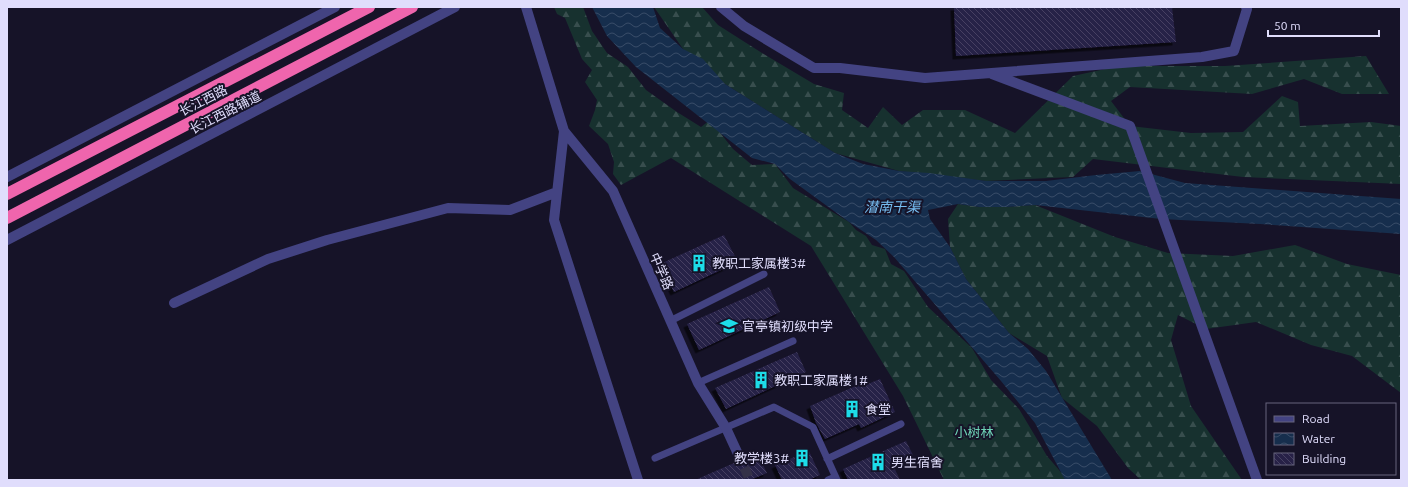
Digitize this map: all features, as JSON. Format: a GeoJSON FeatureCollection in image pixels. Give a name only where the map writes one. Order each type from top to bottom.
{"type":"FeatureCollection","features":[{"type":"Feature","properties":{"kind":"highway","name":"长江西路"},"geometry":{"type":"LineString","coordinates":[[7,194],[369,7]]}},
{"type":"Feature","properties":{"kind":"highway","name":"长江西路"},"geometry":{"type":"LineString","coordinates":[[7,218],[412,7]]}},
{"type":"Feature","properties":{"kind":"street"},"geometry":{"type":"LineString","coordinates":[[7,177],[335,7]]}},
{"type":"Feature","properties":{"kind":"street","name":"长江西路辅道"},"geometry":{"type":"LineString","coordinates":[[7,240],[455,7]]}},
{"type":"Feature","properties":{"kind":"street"},"geometry":{"type":"LineString","coordinates":[[526,7],[564,131],[554,220],[638,480]]}},
{"type":"Feature","properties":{"kind":"street"},"geometry":{"type":"LineString","coordinates":[[722,7],[744,26],[814,68],[840,68],[925,78],[1202,57],[1234,51],[1247,9],[1246,7]]}},
{"type":"Feature","properties":{"kind":"street"},"geometry":{"type":"LineString","coordinates":[[989,73],[1130,126],[1257,480]]}},
{"type":"Feature","properties":{"kind":"street","name":"中学路"},"geometry":{"type":"LineString","coordinates":[[564,131],[613,191],[698,383],[726,428],[738,454]]}},
{"type":"Feature","properties":{"kind":"street"},"geometry":{"type":"LineString","coordinates":[[174,303],[268,259],[327,240],[448,208],[510,210],[557,192]]}},
{"type":"Feature","properties":{"kind":"lane"},"geometry":{"type":"LineString","coordinates":[[670,320],[764,274]]}},
{"type":"Feature","properties":{"kind":"lane"},"geometry":{"type":"LineString","coordinates":[[698,383],[793,341]]}},
{"type":"Feature","properties":{"kind":"lane"},"geometry":{"type":"LineString","coordinates":[[654,458],[774,408],[813,427],[836,478],[828,480]]}},
{"type":"Feature","properties":{"kind":"lane"},"geometry":{"type":"LineString","coordinates":[[827,459],[901,424]]}},
{"type":"Feature","properties":{"kind":"green space","name":"小树林"},"geometry":{"type":"Polygon","coordinates":[[[554,7],[583,7],[592,31],[607,53],[628,67],[646,90],[701,127],[710,120],[733,149],[752,165],[775,164],[793,188],[849,222],[856,230],[866,236],[872,245],[885,249],[891,264],[904,271],[928,307],[972,348],[991,380],[1019,409],[1047,456],[1065,477],[1063,480],[944,480],[903,396],[811,246],[671,158],[621,185],[613,174],[614,162],[608,144],[589,126],[597,100],[585,82],[592,70],[582,59],[565,18],[557,14],[554,7]]]}},
{"type":"Feature","properties":{"kind":"green space"},"geometry":{"type":"Polygon","coordinates":[[[654,7],[702,7],[718,25],[762,53],[814,84],[844,93],[842,110],[868,128],[883,107],[902,125],[923,110],[965,110],[1015,133],[1073,76],[1119,66],[1225,66],[1366,56],[1389,94],[1342,94],[1304,79],[1252,94],[1130,87],[1111,101],[1130,126],[1191,133],[1243,132],[1282,96],[1298,102],[1300,126],[1371,122],[1401,126],[1401,184],[1243,177],[1093,159],[1073,177],[986,181],[899,171],[835,153],[725,84],[683,49],[654,7]]]}},
{"type":"Feature","properties":{"kind":"green space"},"geometry":{"type":"Polygon","coordinates":[[[958,204],[980,207],[1035,205],[1115,237],[1168,253],[1233,256],[1295,245],[1347,264],[1401,275],[1401,393],[1352,356],[1311,345],[1256,322],[1206,329],[1178,315],[1171,340],[1191,406],[1242,480],[1141,480],[1128,468],[1097,426],[1062,398],[1047,356],[1009,333],[966,279],[950,247],[948,219],[958,204]]]}},
{"type":"Feature","properties":{"kind":"water","name":"潜南干渠"},"geometry":{"type":"Polygon","coordinates":[[[592,7],[653,7],[660,28],[683,49],[703,59],[725,84],[835,153],[863,164],[899,171],[929,173],[986,181],[1046,181],[1140,171],[1185,183],[1401,199],[1401,234],[1161,219],[1035,205],[980,207],[958,204],[928,210],[930,219],[950,247],[966,279],[1009,333],[1028,349],[1046,371],[1112,480],[1065,480],[1035,423],[1001,381],[894,257],[876,240],[790,179],[775,164],[752,158],[636,67],[607,36],[592,7]]]}},
{"type":"Feature","properties":{"kind":"building"},"geometry":{"type":"Polygon","coordinates":[[[954,7],[1172,7],[1176,42],[956,56],[954,7]]]}},
{"type":"Feature","properties":{"kind":"building","name":"教职工家属楼3#"},"geometry":{"type":"Polygon","coordinates":[[[724,235],[738,262],[674,292],[660,264],[724,235]]]}},
{"type":"Feature","properties":{"kind":"building"},"geometry":{"type":"Polygon","coordinates":[[[769,287],[780,312],[699,350],[687,324],[769,287]]]}},
{"type":"Feature","properties":{"kind":"building","name":"教职工家属楼1#"},"geometry":{"type":"Polygon","coordinates":[[[797,352],[806,372],[726,409],[715,388],[797,352]]]}},
{"type":"Feature","properties":{"kind":"building","name":"食堂"},"geometry":{"type":"Polygon","coordinates":[[[880,379],[895,412],[861,428],[859,424],[825,439],[816,423],[810,406],[867,381],[868,384],[880,379]]]}},
{"type":"Feature","properties":{"kind":"building","name":"男生宿舍"},"geometry":{"type":"Polygon","coordinates":[[[906,441],[913,455],[893,465],[900,480],[848,480],[843,469],[906,441]]]}},
{"type":"Feature","properties":{"kind":"building","name":"教学楼3#"},"geometry":{"type":"Polygon","coordinates":[[[809,451],[820,475],[809,480],[782,480],[775,465],[809,451]]]}},
{"type":"Feature","properties":{"kind":"building","name":"教学楼3#"},"geometry":{"type":"Polygon","coordinates":[[[757,453],[767,473],[750,480],[695,480],[757,453]]]}},
{"type":"Feature","properties":{"kind":"tunnel"},"geometry":{"type":"LineString","coordinates":[[738,454],[750,480]]}},
{"type":"Feature","properties":{"kind":"place","name":"教职工家属楼3#"},"geometry":{"type":"Point","coordinates":[699,263]}},
{"type":"Feature","properties":{"kind":"place","name":"官亭镇初级中学"},"geometry":{"type":"Point","coordinates":[729,326]}},
{"type":"Feature","properties":{"kind":"place","name":"教职工家属楼1#"},"geometry":{"type":"Point","coordinates":[761,380]}},
{"type":"Feature","properties":{"kind":"place","name":"食堂"},"geometry":{"type":"Point","coordinates":[852,409]}},
{"type":"Feature","properties":{"kind":"place","name":"教学楼3#"},"geometry":{"type":"Point","coordinates":[802,458]}},
{"type":"Feature","properties":{"kind":"place","name":"男生宿舍"},"geometry":{"type":"Point","coordinates":[878,462]}}]}
